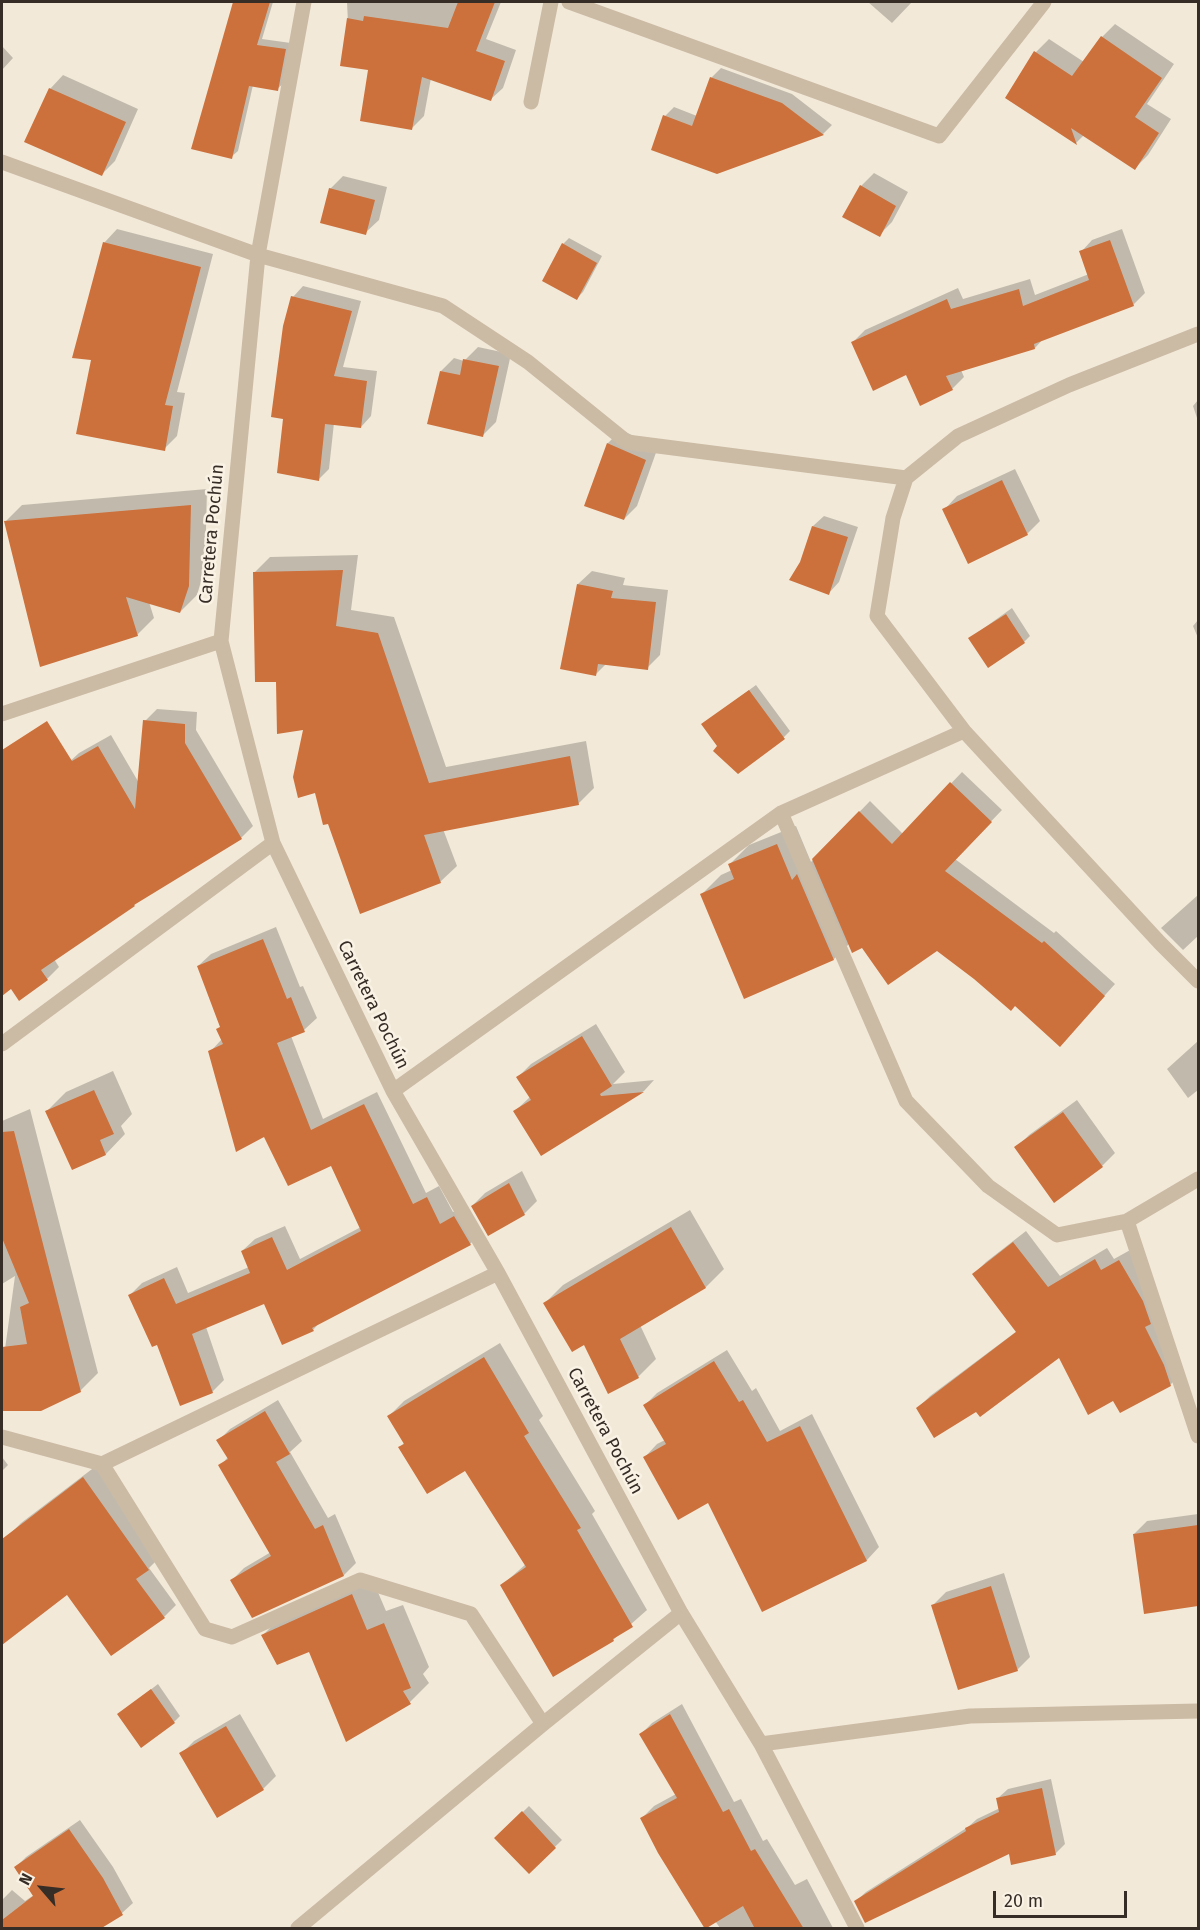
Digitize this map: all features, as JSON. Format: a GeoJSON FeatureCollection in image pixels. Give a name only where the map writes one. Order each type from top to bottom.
{"type":"FeatureCollection","features":[{"type":"Feature","properties":{"kind":"street","name":"Carretera Pochún"},"geometry":{"type":"LineString","coordinates":[[304,2],[258,255],[221,641],[273,843],[393,1091],[498,1273],[681,1613],[761,1744],[857,1929]]}},
{"type":"Feature","properties":{"kind":"street"},"geometry":{"type":"LineString","coordinates":[[531,102],[551,2]]}},
{"type":"Feature","properties":{"kind":"street"},"geometry":{"type":"LineString","coordinates":[[569,2],[939,136],[1044,2]]}},
{"type":"Feature","properties":{"kind":"street"},"geometry":{"type":"LineString","coordinates":[[2,162],[258,255],[443,306],[528,362],[627,442],[906,478]]}},
{"type":"Feature","properties":{"kind":"street"},"geometry":{"type":"LineString","coordinates":[[1198,334],[1069,385],[958,436],[906,478],[893,518],[878,616],[964,731],[1160,944],[1198,981]]}},
{"type":"Feature","properties":{"kind":"street"},"geometry":{"type":"LineString","coordinates":[[2,714],[221,641]]}},
{"type":"Feature","properties":{"kind":"street"},"geometry":{"type":"LineString","coordinates":[[393,1091],[781,813],[964,731]]}},
{"type":"Feature","properties":{"kind":"street"},"geometry":{"type":"LineString","coordinates":[[781,813],[906,1101],[988,1186],[1057,1235],[1127,1221],[1198,1179]]}},
{"type":"Feature","properties":{"kind":"street"},"geometry":{"type":"LineString","coordinates":[[2,1044],[273,843]]}},
{"type":"Feature","properties":{"kind":"street"},"geometry":{"type":"LineString","coordinates":[[1127,1221],[1198,1436]]}},
{"type":"Feature","properties":{"kind":"street"},"geometry":{"type":"LineString","coordinates":[[2,1437],[102,1464],[498,1273]]}},
{"type":"Feature","properties":{"kind":"street"},"geometry":{"type":"LineString","coordinates":[[102,1464],[206,1629],[232,1637],[360,1580],[471,1614],[543,1724]]}},
{"type":"Feature","properties":{"kind":"street"},"geometry":{"type":"LineString","coordinates":[[298,1929],[543,1724],[681,1613]]}},
{"type":"Feature","properties":{"kind":"street"},"geometry":{"type":"LineString","coordinates":[[761,1744],[970,1716],[1198,1711]]}},
{"type":"Feature","properties":{"kind":"building"},"geometry":{"type":"Polygon","coordinates":[[[233,2],[270,2],[257,45],[286,49],[278,91],[249,86],[232,159],[191,149],[233,2]]]}},
{"type":"Feature","properties":{"kind":"building"},"geometry":{"type":"Polygon","coordinates":[[[458,2],[495,2],[476,51],[505,61],[491,101],[422,77],[412,130],[360,121],[368,70],[340,66],[347,18],[363,21],[364,16],[448,28],[458,2]]]}},
{"type":"Feature","properties":{"kind":"building"},"geometry":{"type":"Polygon","coordinates":[[[1101,36],[1162,78],[1135,117],[1159,133],[1135,170],[1071,128],[1077,145],[1005,98],[1034,51],[1072,76],[1101,36]]]}},
{"type":"Feature","properties":{"kind":"building"},"geometry":{"type":"Polygon","coordinates":[[[710,77],[782,103],[824,135],[717,174],[651,150],[663,115],[692,126],[710,77]]]}},
{"type":"Feature","properties":{"kind":"building"},"geometry":{"type":"Polygon","coordinates":[[[49,88],[126,122],[102,176],[24,142],[49,88]]]}},
{"type":"Feature","properties":{"kind":"building"},"geometry":{"type":"Polygon","coordinates":[[[860,185],[896,206],[880,237],[842,217],[860,185]]]}},
{"type":"Feature","properties":{"kind":"building"},"geometry":{"type":"Polygon","coordinates":[[[329,188],[375,200],[366,235],[320,223],[329,188]]]}},
{"type":"Feature","properties":{"kind":"building"},"geometry":{"type":"Polygon","coordinates":[[[1110,240],[1134,306],[1034,344],[1035,349],[946,376],[953,390],[920,406],[906,375],[873,391],[851,342],[947,299],[951,309],[1019,289],[1023,306],[1089,280],[1079,251],[1110,240]]]}},
{"type":"Feature","properties":{"kind":"building"},"geometry":{"type":"Polygon","coordinates":[[[103,242],[201,267],[165,405],[173,406],[165,451],[76,434],[91,360],[72,358],[103,242]]]}},
{"type":"Feature","properties":{"kind":"building"},"geometry":{"type":"Polygon","coordinates":[[[562,243],[597,263],[577,300],[542,281],[562,243]]]}},
{"type":"Feature","properties":{"kind":"building"},"geometry":{"type":"Polygon","coordinates":[[[291,296],[352,311],[334,376],[367,381],[361,428],[325,424],[319,481],[277,473],[283,419],[271,417],[283,326],[291,296]]]}},
{"type":"Feature","properties":{"kind":"building"},"geometry":{"type":"Polygon","coordinates":[[[463,359],[499,366],[483,437],[427,424],[440,371],[460,375],[463,359]]]}},
{"type":"Feature","properties":{"kind":"building"},"geometry":{"type":"Polygon","coordinates":[[[607,443],[646,460],[624,520],[584,506],[607,443]]]}},
{"type":"Feature","properties":{"kind":"building"},"geometry":{"type":"Polygon","coordinates":[[[1002,480],[1028,535],[968,564],[942,509],[1002,480]]]}},
{"type":"Feature","properties":{"kind":"building"},"geometry":{"type":"Polygon","coordinates":[[[191,505],[189,586],[180,613],[126,597],[138,636],[40,667],[4,521],[191,505]]]}},
{"type":"Feature","properties":{"kind":"building"},"geometry":{"type":"Polygon","coordinates":[[[812,526],[848,537],[829,595],[789,580],[800,562],[812,526]]]}},
{"type":"Feature","properties":{"kind":"building"},"geometry":{"type":"Polygon","coordinates":[[[343,570],[336,626],[378,633],[429,783],[570,756],[579,805],[424,835],[441,883],[360,914],[328,824],[323,825],[315,793],[298,798],[293,777],[303,730],[277,734],[276,682],[255,682],[253,572],[343,570]]]}},
{"type":"Feature","properties":{"kind":"building"},"geometry":{"type":"Polygon","coordinates":[[[577,584],[613,591],[611,598],[656,602],[648,670],[598,664],[596,676],[560,669],[577,584]]]}},
{"type":"Feature","properties":{"kind":"building"},"geometry":{"type":"Polygon","coordinates":[[[1006,614],[1025,643],[988,668],[968,638],[1006,614]]]}},
{"type":"Feature","properties":{"kind":"building"},"geometry":{"type":"Polygon","coordinates":[[[749,690],[785,739],[738,774],[713,751],[717,746],[701,724],[749,690]]]}},
{"type":"Feature","properties":{"kind":"building"},"geometry":{"type":"Polygon","coordinates":[[[143,720],[185,724],[185,743],[242,839],[134,905],[41,970],[48,980],[19,1001],[11,989],[2,996],[2,750],[47,721],[72,761],[98,746],[135,809],[143,720]]]}},
{"type":"Feature","properties":{"kind":"building"},"geometry":{"type":"Polygon","coordinates":[[[950,782],[992,822],[945,871],[1042,943],[1044,941],[1105,996],[1060,1047],[1015,1006],[1011,1011],[937,951],[888,985],[862,948],[852,953],[812,859],[859,811],[892,844],[950,782]]]}},
{"type":"Feature","properties":{"kind":"building"},"geometry":{"type":"Polygon","coordinates":[[[777,844],[792,880],[797,874],[834,960],[744,999],[700,894],[734,879],[728,864],[777,844]]]}},
{"type":"Feature","properties":{"kind":"building"},"geometry":{"type":"Polygon","coordinates":[[[263,939],[287,999],[291,997],[305,1032],[277,1043],[311,1130],[364,1104],[413,1204],[427,1197],[440,1224],[454,1216],[471,1245],[312,1328],[314,1331],[282,1345],[264,1304],[192,1334],[213,1393],[180,1406],[157,1345],[152,1347],[128,1295],[164,1278],[176,1304],[250,1273],[241,1251],[272,1237],[287,1270],[361,1231],[331,1166],[288,1186],[264,1137],[236,1152],[208,1051],[223,1044],[216,1029],[220,1027],[197,966],[263,939]]]}},
{"type":"Feature","properties":{"kind":"building"},"geometry":{"type":"Polygon","coordinates":[[[582,1036],[612,1086],[600,1094],[601,1096],[644,1092],[541,1156],[513,1111],[531,1100],[516,1077],[582,1036]]]}},
{"type":"Feature","properties":{"kind":"building"},"geometry":{"type":"Polygon","coordinates":[[[94,1090],[114,1134],[100,1140],[106,1155],[72,1170],[45,1111],[94,1090]]]}},
{"type":"Feature","properties":{"kind":"building"},"geometry":{"type":"Polygon","coordinates":[[[1063,1112],[1103,1167],[1054,1203],[1014,1147],[1063,1112]]]}},
{"type":"Feature","properties":{"kind":"building"},"geometry":{"type":"Polygon","coordinates":[[[14,1131],[81,1392],[41,1411],[2,1411],[2,1347],[27,1344],[20,1307],[29,1303],[2,1238],[2,1132],[14,1131]]]}},
{"type":"Feature","properties":{"kind":"building"},"geometry":{"type":"Polygon","coordinates":[[[509,1183],[525,1215],[488,1236],[471,1206],[509,1183]]]}},
{"type":"Feature","properties":{"kind":"building"},"geometry":{"type":"Polygon","coordinates":[[[671,1227],[706,1288],[620,1339],[639,1378],[608,1394],[584,1345],[572,1352],[543,1303],[671,1227]]]}},
{"type":"Feature","properties":{"kind":"building"},"geometry":{"type":"Polygon","coordinates":[[[1013,1242],[1048,1287],[1095,1259],[1101,1270],[1119,1260],[1143,1301],[1151,1324],[1145,1327],[1164,1365],[1171,1386],[1120,1413],[1113,1401],[1088,1415],[1059,1358],[980,1417],[976,1412],[934,1438],[916,1408],[1016,1332],[972,1274],[1013,1242]]]}},
{"type":"Feature","properties":{"kind":"building"},"geometry":{"type":"Polygon","coordinates":[[[484,1357],[529,1433],[524,1436],[581,1528],[577,1530],[633,1627],[613,1639],[614,1641],[553,1677],[500,1585],[526,1567],[465,1471],[427,1494],[398,1447],[404,1444],[387,1416],[484,1357]]]}},
{"type":"Feature","properties":{"kind":"building"},"geometry":{"type":"Polygon","coordinates":[[[714,1361],[739,1402],[743,1400],[767,1442],[800,1426],[867,1561],[762,1612],[708,1503],[678,1520],[643,1457],[666,1444],[643,1405],[714,1361]]]}},
{"type":"Feature","properties":{"kind":"building"},"geometry":{"type":"Polygon","coordinates":[[[265,1411],[290,1454],[276,1462],[315,1529],[323,1525],[344,1576],[252,1618],[230,1580],[271,1556],[218,1465],[228,1459],[216,1440],[265,1411]]]}},
{"type":"Feature","properties":{"kind":"building"},"geometry":{"type":"Polygon","coordinates":[[[83,1477],[149,1570],[136,1579],[165,1618],[111,1656],[67,1595],[2,1645],[2,1539],[83,1477]]]}},
{"type":"Feature","properties":{"kind":"building"},"geometry":{"type":"Polygon","coordinates":[[[1198,1525],[1198,1606],[1144,1614],[1133,1534],[1198,1525]]]}},
{"type":"Feature","properties":{"kind":"building"},"geometry":{"type":"Polygon","coordinates":[[[991,1586],[1018,1671],[958,1690],[931,1605],[991,1586]]]}},
{"type":"Feature","properties":{"kind":"building"},"geometry":{"type":"Polygon","coordinates":[[[352,1594],[367,1630],[384,1623],[411,1688],[403,1691],[411,1704],[346,1742],[309,1652],[277,1665],[261,1635],[352,1594]]]}},
{"type":"Feature","properties":{"kind":"building"},"geometry":{"type":"Polygon","coordinates":[[[151,1689],[175,1723],[141,1748],[117,1714],[151,1689]]]}},
{"type":"Feature","properties":{"kind":"building"},"geometry":{"type":"Polygon","coordinates":[[[670,1714],[723,1812],[729,1809],[751,1851],[755,1849],[804,1929],[755,1929],[743,1906],[705,1929],[658,1853],[640,1818],[677,1798],[639,1734],[670,1714]]]}},
{"type":"Feature","properties":{"kind":"building"},"geometry":{"type":"Polygon","coordinates":[[[226,1726],[264,1790],[217,1818],[179,1753],[226,1726]]]}},
{"type":"Feature","properties":{"kind":"building"},"geometry":{"type":"Polygon","coordinates":[[[1042,1788],[1056,1855],[1011,1865],[1009,1854],[865,1923],[854,1901],[966,1831],[965,1828],[999,1812],[996,1798],[1042,1788]]]}},
{"type":"Feature","properties":{"kind":"building"},"geometry":{"type":"Polygon","coordinates":[[[522,1811],[556,1848],[529,1874],[494,1838],[522,1811]]]}},
{"type":"Feature","properties":{"kind":"building"},"geometry":{"type":"Polygon","coordinates":[[[69,1829],[103,1878],[123,1915],[100,1929],[2,1929],[2,1920],[33,1896],[14,1867],[69,1829]]]}}]}
